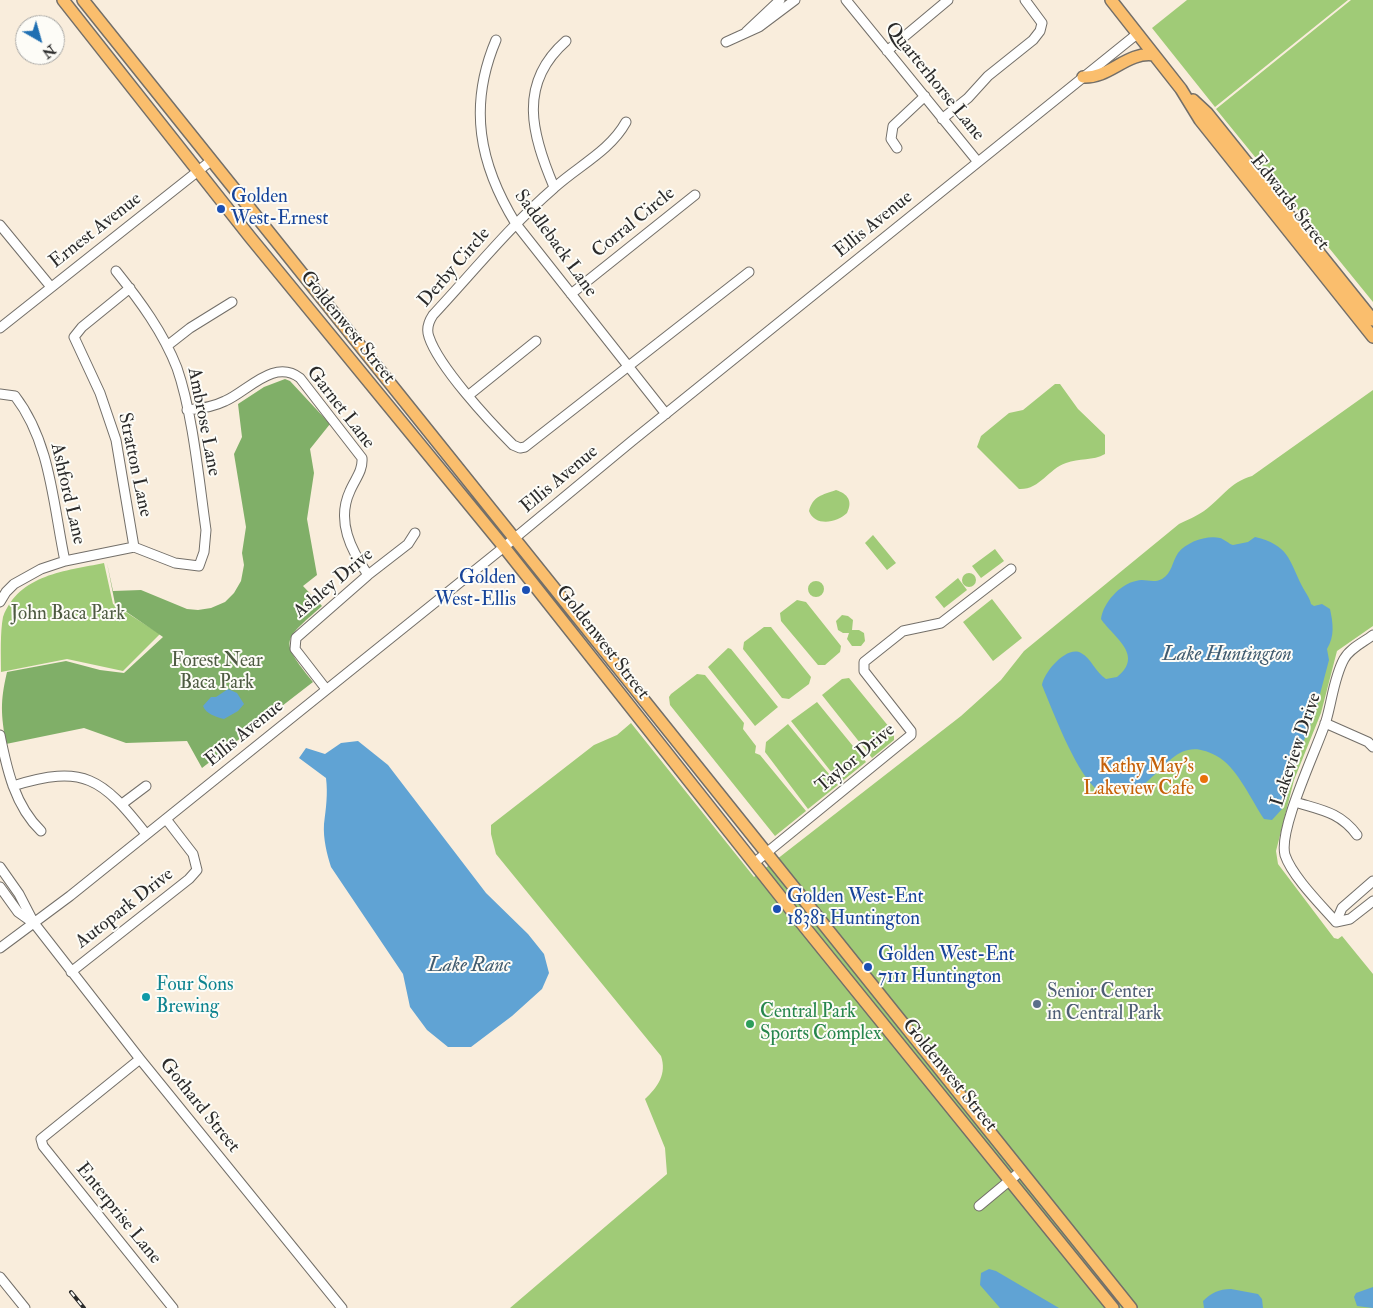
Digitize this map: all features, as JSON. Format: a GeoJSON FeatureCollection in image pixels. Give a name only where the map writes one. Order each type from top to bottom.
{"type":"FeatureCollection","features":[{"type":"Feature","properties":{"kind":"main road","name":"Goldenwest Street"},"geometry":{"type":"LineString","coordinates":[[63,0],[250,237],[504,547],[822,948],[1113,1308]]}},
{"type":"Feature","properties":{"kind":"main road","name":"Goldenwest Street"},"geometry":{"type":"LineString","coordinates":[[83,0],[1131,1308]]}},
{"type":"Feature","properties":{"kind":"main road","name":"Edwards Street"},"geometry":{"type":"LineString","coordinates":[[1111,0],[1181,89],[1200,120],[1373,337]]}},
{"type":"Feature","properties":{"kind":"main road"},"geometry":{"type":"LineString","coordinates":[[1083,77],[1094,78],[1138,56],[1154,56]]}},
{"type":"Feature","properties":{"kind":"main road","name":"Edwards Street"},"geometry":{"type":"LineString","coordinates":[[1181,89],[1207,113],[1373,320]]}},
{"type":"Feature","properties":{"kind":"main road"},"geometry":{"type":"LineString","coordinates":[[822,948],[828,949],[845,963],[877,1002],[882,1005],[888,1005]]}},
{"type":"Feature","properties":{"kind":"main road"},"geometry":{"type":"LineString","coordinates":[[877,1014],[891,1018],[926,1062],[949,1080]]}},
{"type":"Feature","properties":{"kind":"street"},"geometry":{"type":"LineString","coordinates":[[740,38],[780,0]]}},
{"type":"Feature","properties":{"kind":"street"},"geometry":{"type":"LineString","coordinates":[[726,42],[740,38],[759,27],[795,0]]}},
{"type":"Feature","properties":{"kind":"street","name":"Quarterhorse Lane"},"geometry":{"type":"LineString","coordinates":[[846,0],[978,162]]}},
{"type":"Feature","properties":{"kind":"street"},"geometry":{"type":"LineString","coordinates":[[887,51],[948,0]]}},
{"type":"Feature","properties":{"kind":"street"},"geometry":{"type":"LineString","coordinates":[[942,119],[968,98],[988,76],[1033,40],[1040,31],[1042,23],[1025,0]]}},
{"type":"Feature","properties":{"kind":"street","name":"Ellis Avenue"},"geometry":{"type":"LineString","coordinates":[[0,948],[34,924],[166,819],[1137,34]]}},
{"type":"Feature","properties":{"kind":"street","name":"Saddleback Lane"},"geometry":{"type":"LineString","coordinates":[[496,40],[486,62],[481,96],[483,148],[501,199],[516,224],[666,414]]}},
{"type":"Feature","properties":{"kind":"street"},"geometry":{"type":"LineString","coordinates":[[554,187],[540,153],[533,125],[533,113],[536,86],[542,70],[555,50],[566,41]]}},
{"type":"Feature","properties":{"kind":"street"},"geometry":{"type":"LineString","coordinates":[[897,148],[890,139],[892,126],[925,96]]}},
{"type":"Feature","properties":{"kind":"street","name":"Derby Circle"},"geometry":{"type":"LineString","coordinates":[[626,122],[619,135],[605,148],[554,187],[516,224],[429,321],[428,335],[436,352],[469,395],[513,445],[520,448],[525,447],[628,367]]}},
{"type":"Feature","properties":{"kind":"street","name":"Ernest Avenue"},"geometry":{"type":"LineString","coordinates":[[0,328],[212,160]]}},
{"type":"Feature","properties":{"kind":"street","name":"Corral Circle"},"geometry":{"type":"LineString","coordinates":[[571,294],[694,195]]}},
{"type":"Feature","properties":{"kind":"street"},"geometry":{"type":"LineString","coordinates":[[0,225],[51,287]]}},
{"type":"Feature","properties":{"kind":"street","name":"Ambrose Lane"},"geometry":{"type":"LineString","coordinates":[[116,272],[148,312],[167,346],[183,386],[206,530],[204,552],[200,566],[175,563],[134,547]]}},
{"type":"Feature","properties":{"kind":"street"},"geometry":{"type":"LineString","coordinates":[[628,367],[748,272]]}},
{"type":"Feature","properties":{"kind":"street","name":"Stratton Lane"},"geometry":{"type":"LineString","coordinates":[[130,288],[82,327],[74,337],[100,393],[116,440],[134,547]]}},
{"type":"Feature","properties":{"kind":"street"},"geometry":{"type":"LineString","coordinates":[[167,346],[190,328],[232,302]]}},
{"type":"Feature","properties":{"kind":"street"},"geometry":{"type":"LineString","coordinates":[[469,395],[536,341]]}},
{"type":"Feature","properties":{"kind":"street","name":"Garnet Lane"},"geometry":{"type":"LineString","coordinates":[[187,410],[205,408],[225,401],[271,374],[280,371],[291,372],[308,388],[362,458],[361,471],[346,502],[345,522],[352,549],[368,575]]}},
{"type":"Feature","properties":{"kind":"street","name":"Ashford Lane"},"geometry":{"type":"LineString","coordinates":[[0,394],[15,396],[36,434],[47,464],[66,561]]}},
{"type":"Feature","properties":{"kind":"street","name":"Ashley Drive"},"geometry":{"type":"LineString","coordinates":[[326,689],[295,649],[296,638],[368,575],[408,544],[415,533]]}},
{"type":"Feature","properties":{"kind":"street"},"geometry":{"type":"LineString","coordinates":[[0,602],[3,589],[28,574],[66,561],[134,547]]}},
{"type":"Feature","properties":{"kind":"street","name":"Taylor Drive"},"geometry":{"type":"LineString","coordinates":[[754,863],[911,735],[911,731],[864,671],[864,662],[903,631],[941,623],[1011,569]]}},
{"type":"Feature","properties":{"kind":"street","name":"Lakeview Drive"},"geometry":{"type":"LineString","coordinates":[[1325,909],[1291,867],[1285,855],[1285,840],[1295,802],[1325,723],[1345,656],[1373,635]]}},
{"type":"Feature","properties":{"kind":"street"},"geometry":{"type":"LineString","coordinates":[[1325,723],[1368,742],[1373,747]]}},
{"type":"Feature","properties":{"kind":"street"},"geometry":{"type":"LineString","coordinates":[[0,735],[13,786],[22,808],[41,831]]}},
{"type":"Feature","properties":{"kind":"street"},"geometry":{"type":"LineString","coordinates":[[13,786],[44,776],[67,775],[87,780],[104,788],[122,804],[146,834]]}},
{"type":"Feature","properties":{"kind":"street"},"geometry":{"type":"LineString","coordinates":[[122,804],[146,786]]}},
{"type":"Feature","properties":{"kind":"street"},"geometry":{"type":"LineString","coordinates":[[1295,802],[1339,816],[1358,835]]}},
{"type":"Feature","properties":{"kind":"street","name":"Autopark Drive"},"geometry":{"type":"LineString","coordinates":[[71,972],[197,870],[193,854],[166,819]]}},
{"type":"Feature","properties":{"kind":"street","name":"Gothard Street"},"geometry":{"type":"LineString","coordinates":[[0,867],[19,894],[34,924],[71,972],[342,1308]]}},
{"type":"Feature","properties":{"kind":"street"},"geometry":{"type":"LineString","coordinates":[[1325,909],[1332,911],[1342,908],[1373,881]]}},
{"type":"Feature","properties":{"kind":"street","name":"Gothard Street"},"geometry":{"type":"LineString","coordinates":[[0,887],[18,912],[34,924]]}},
{"type":"Feature","properties":{"kind":"street"},"geometry":{"type":"LineString","coordinates":[[1336,922],[1350,919],[1373,901]]}},
{"type":"Feature","properties":{"kind":"street"},"geometry":{"type":"LineString","coordinates":[[1336,922],[1342,908]]}},
{"type":"Feature","properties":{"kind":"street"},"geometry":{"type":"LineString","coordinates":[[1325,909],[1336,922]]}},
{"type":"Feature","properties":{"kind":"street","name":"Enterprise Lane"},"geometry":{"type":"LineString","coordinates":[[140,1059],[41,1139],[43,1146],[173,1308]]}},
{"type":"Feature","properties":{"kind":"street"},"geometry":{"type":"LineString","coordinates":[[979,1206],[1022,1171]]}},
{"type":"Feature","properties":{"kind":"street"},"geometry":{"type":"LineString","coordinates":[[0,1276],[25,1308]]}},
{"type":"Feature","properties":{"kind":"green space"},"geometry":{"type":"Polygon","coordinates":[[[1187,0],[1348,0],[1215,107],[1152,28],[1187,0]]]}},
{"type":"Feature","properties":{"kind":"green space"},"geometry":{"type":"Polygon","coordinates":[[[1351,0],[1373,0],[1373,302],[1216,109],[1351,0]]]}},
{"type":"Feature","properties":{"kind":"green space","name":"Forest Near Baca Park"},"geometry":{"type":"Polygon","coordinates":[[[285,379],[290,381],[330,424],[310,449],[314,473],[307,519],[317,575],[303,586],[322,606],[299,627],[290,641],[290,649],[294,657],[313,682],[202,768],[187,741],[126,743],[84,728],[6,744],[2,708],[7,672],[66,661],[100,670],[124,673],[163,637],[115,604],[107,563],[113,591],[141,590],[187,609],[211,608],[225,602],[234,593],[241,581],[244,565],[242,553],[246,527],[234,454],[242,437],[238,404],[264,387],[285,379]]]}},
{"type":"Feature","properties":{"kind":"green space"},"geometry":{"type":"Polygon","coordinates":[[[1055,384],[1060,384],[1078,409],[1105,435],[1105,454],[1096,458],[1066,463],[1033,486],[1019,489],[977,447],[981,436],[1009,413],[1023,410],[1055,384]]]}},
{"type":"Feature","properties":{"kind":"green space"},"geometry":{"type":"Polygon","coordinates":[[[1373,390],[1373,626],[1337,651],[1321,713],[1294,780],[1276,851],[1278,864],[1334,938],[1338,939],[1342,936],[1373,974],[1373,1308],[510,1308],[667,1174],[665,1148],[645,1099],[660,1080],[663,1063],[661,1056],[496,854],[491,834],[491,825],[594,745],[617,735],[631,723],[754,877],[961,716],[1001,680],[1024,651],[1179,524],[1204,511],[1238,482],[1252,476],[1373,390]]]}},
{"type":"Feature","properties":{"kind":"green space"},"geometry":{"type":"Polygon","coordinates":[[[836,490],[848,498],[849,509],[847,513],[838,519],[826,522],[812,516],[809,511],[813,502],[826,493],[836,490]]]}},
{"type":"Feature","properties":{"kind":"green space"},"geometry":{"type":"Polygon","coordinates":[[[873,535],[896,563],[887,570],[865,543],[873,535]]]}},
{"type":"Feature","properties":{"kind":"green space"},"geometry":{"type":"Polygon","coordinates":[[[995,549],[1004,561],[981,578],[972,566],[995,549]]]}},
{"type":"Feature","properties":{"kind":"green space","name":"John Baca Park"},"geometry":{"type":"Polygon","coordinates":[[[104,563],[113,604],[160,634],[123,671],[67,659],[1,672],[3,617],[10,603],[20,592],[32,583],[45,577],[104,563]]]}},
{"type":"Feature","properties":{"kind":"green space"},"geometry":{"type":"Polygon","coordinates":[[[966,573],[972,573],[976,580],[972,587],[966,587],[962,583],[962,577],[966,573]]]}},
{"type":"Feature","properties":{"kind":"green space"},"geometry":{"type":"Polygon","coordinates":[[[958,578],[967,590],[944,608],[935,597],[958,578]]]}},
{"type":"Feature","properties":{"kind":"green space"},"geometry":{"type":"Polygon","coordinates":[[[816,581],[824,589],[816,597],[808,589],[816,581]]]}},
{"type":"Feature","properties":{"kind":"green space"},"geometry":{"type":"Polygon","coordinates":[[[992,599],[1022,638],[993,661],[963,622],[992,599]]]}},
{"type":"Feature","properties":{"kind":"green space"},"geometry":{"type":"Polygon","coordinates":[[[797,600],[806,602],[841,646],[840,652],[825,665],[818,665],[781,621],[780,613],[797,600]]]}},
{"type":"Feature","properties":{"kind":"green space"},"geometry":{"type":"Polygon","coordinates":[[[842,615],[848,616],[853,620],[852,630],[859,630],[864,633],[865,641],[861,646],[852,646],[847,639],[849,633],[843,633],[838,630],[836,621],[842,615]]]}},
{"type":"Feature","properties":{"kind":"green space"},"geometry":{"type":"Polygon","coordinates":[[[764,627],[771,627],[811,677],[809,684],[789,699],[782,698],[743,649],[744,642],[764,627]]]}},
{"type":"Feature","properties":{"kind":"green space"},"geometry":{"type":"Polygon","coordinates":[[[728,648],[731,649],[778,707],[755,726],[708,667],[728,648]]]}},
{"type":"Feature","properties":{"kind":"green space"},"geometry":{"type":"Polygon","coordinates":[[[697,674],[705,675],[744,723],[743,729],[756,746],[755,753],[760,755],[806,811],[775,836],[670,705],[669,697],[671,694],[697,674]]]}},
{"type":"Feature","properties":{"kind":"green space"},"geometry":{"type":"Polygon","coordinates":[[[849,678],[894,733],[894,740],[872,758],[822,695],[842,679],[849,678]]]}},
{"type":"Feature","properties":{"kind":"green space"},"geometry":{"type":"Polygon","coordinates":[[[817,702],[866,762],[840,783],[791,721],[817,702]]]}},
{"type":"Feature","properties":{"kind":"green space"},"geometry":{"type":"Polygon","coordinates":[[[788,724],[838,785],[808,809],[765,752],[766,742],[788,724]]]}},
{"type":"Feature","properties":{"kind":"water","name":"Lake Huntington"},"geometry":{"type":"Polygon","coordinates":[[[1215,537],[1233,545],[1248,542],[1255,537],[1275,544],[1281,549],[1290,561],[1311,604],[1314,606],[1322,604],[1330,609],[1332,624],[1330,644],[1327,649],[1329,660],[1315,713],[1298,755],[1282,809],[1272,820],[1264,819],[1239,778],[1227,763],[1208,752],[1198,749],[1180,753],[1139,787],[1111,793],[1105,793],[1097,789],[1086,778],[1058,724],[1042,685],[1047,673],[1063,656],[1075,652],[1085,655],[1106,679],[1117,677],[1125,669],[1128,661],[1127,654],[1119,639],[1101,619],[1105,607],[1113,595],[1124,586],[1139,580],[1155,581],[1162,579],[1170,571],[1178,553],[1197,540],[1215,537]]]}},
{"type":"Feature","properties":{"kind":"water"},"geometry":{"type":"Polygon","coordinates":[[[228,689],[237,693],[244,704],[238,711],[224,719],[206,711],[203,706],[211,697],[216,697],[228,689]]]}},
{"type":"Feature","properties":{"kind":"water","name":"Lake Ranc"},"geometry":{"type":"Polygon","coordinates":[[[358,741],[388,765],[486,893],[528,934],[544,954],[549,973],[542,989],[512,1016],[471,1047],[448,1047],[427,1030],[410,1007],[403,974],[331,867],[324,835],[327,795],[326,778],[299,758],[306,748],[325,754],[341,743],[358,741]]]}},
{"type":"Feature","properties":{"kind":"water"},"geometry":{"type":"Polygon","coordinates":[[[989,1269],[996,1271],[1059,1308],[1000,1308],[980,1285],[981,1273],[989,1269]]]}},
{"type":"Feature","properties":{"kind":"water"},"geometry":{"type":"Polygon","coordinates":[[[1373,1287],[1373,1308],[1357,1306],[1354,1297],[1356,1293],[1373,1287]]]}},
{"type":"Feature","properties":{"kind":"water"},"geometry":{"type":"Polygon","coordinates":[[[1231,1289],[1258,1294],[1262,1299],[1263,1308],[1204,1308],[1203,1301],[1209,1296],[1219,1291],[1231,1289]]]}},
{"type":"Feature","properties":{"kind":"railway"},"geometry":{"type":"LineString","coordinates":[[71,1292],[84,1308]]}},
{"type":"Feature","properties":{"kind":"place","name":"Golden West-Ernest"},"geometry":{"type":"Point","coordinates":[221,209]}},
{"type":"Feature","properties":{"kind":"place","name":"Golden West-Ellis"},"geometry":{"type":"Point","coordinates":[526,590]}},
{"type":"Feature","properties":{"kind":"place","name":"Kathy May’s Lakeview Cafe"},"geometry":{"type":"Point","coordinates":[1204,779]}},
{"type":"Feature","properties":{"kind":"place","name":"Golden West-Ent 18381 Huntington"},"geometry":{"type":"Point","coordinates":[777,909]}},
{"type":"Feature","properties":{"kind":"place","name":"Golden West-Ent 7111 Huntington"},"geometry":{"type":"Point","coordinates":[868,967]}},
{"type":"Feature","properties":{"kind":"place","name":"Four Sons Brewing"},"geometry":{"type":"Point","coordinates":[146,997]}},
{"type":"Feature","properties":{"kind":"place","name":"Senior Center in Central Park"},"geometry":{"type":"Point","coordinates":[1037,1004]}},
{"type":"Feature","properties":{"kind":"place","name":"Central Park Sports Complex"},"geometry":{"type":"Point","coordinates":[750,1024]}}]}
